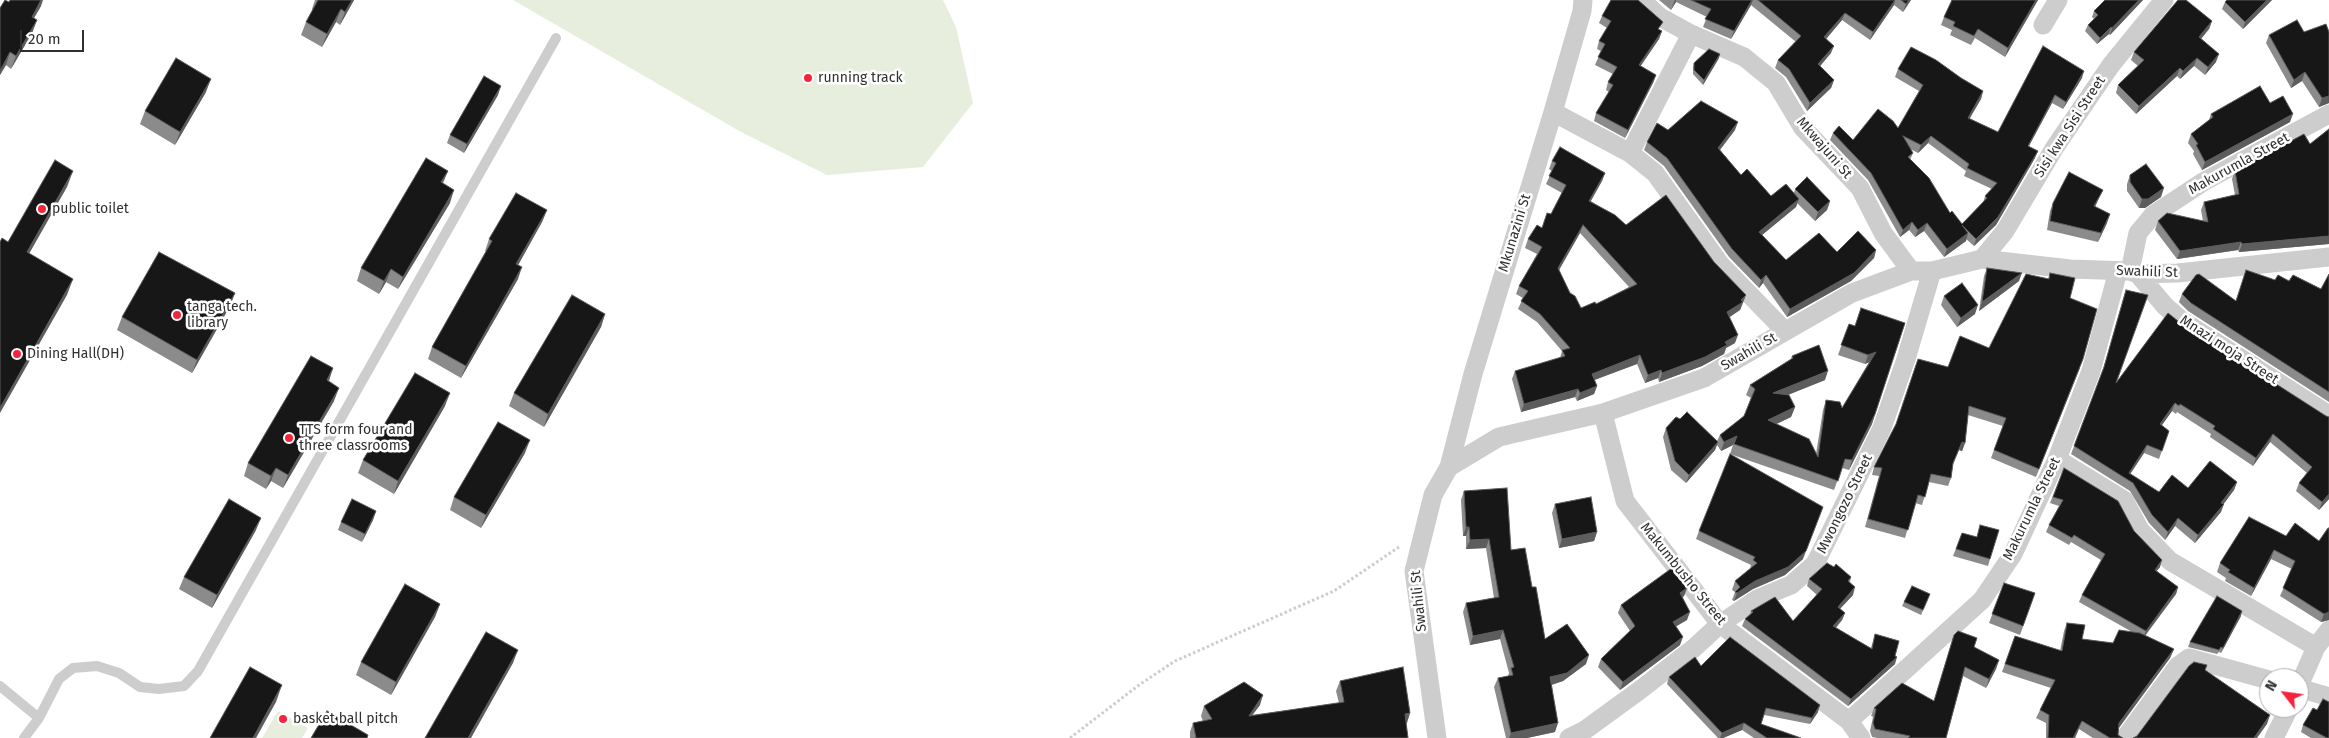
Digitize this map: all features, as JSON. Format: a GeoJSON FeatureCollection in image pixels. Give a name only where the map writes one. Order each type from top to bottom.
{"type":"FeatureCollection","features":[{"type":"Feature","properties":{"kind":"street","name":"Mkunazini St"},"geometry":{"type":"LineString","coordinates":[[1449,467],[1473,374],[1553,112],[1582,12],[1583,0]]}},
{"type":"Feature","properties":{"kind":"street","name":"Mkwajuni St"},"geometry":{"type":"LineString","coordinates":[[1641,0],[1660,16],[1691,34],[1744,56],[1776,84],[1803,128],[1860,188],[1884,233],[1911,271]]}},
{"type":"Feature","properties":{"kind":"street"},"geometry":{"type":"LineString","coordinates":[[2043,25],[2058,0]]}},
{"type":"Feature","properties":{"kind":"street","name":"Sisi kwa Sisi Street"},"geometry":{"type":"LineString","coordinates":[[1982,259],[2005,231],[2055,148],[2110,65],[2164,0]]}},
{"type":"Feature","properties":{"kind":"street"},"geometry":{"type":"LineString","coordinates":[[1630,153],[1691,34]]}},
{"type":"Feature","properties":{"kind":"street"},"geometry":{"type":"LineString","coordinates":[[1553,112],[1630,153],[1655,173],[1720,264],[1785,331]]}},
{"type":"Feature","properties":{"kind":"street","name":"Makurumla Street"},"geometry":{"type":"LineString","coordinates":[[1849,722],[1982,600],[2013,554],[2057,459],[2129,272],[2138,233],[2152,215],[2203,182],[2329,114]]}},
{"type":"Feature","properties":{"kind":"street","name":"Swahili St"},"geometry":{"type":"LineString","coordinates":[[1437,738],[1414,571],[1433,495],[1449,467],[1499,437],[1603,413],[1704,378],[1852,293],[1911,271],[1932,271],[1982,259],[2070,269],[2178,274],[2329,257]]}},
{"type":"Feature","properties":{"kind":"street","name":"Mwongozo Street"},"geometry":{"type":"LineString","coordinates":[[1583,735],[1694,648],[1720,624],[1757,599],[1791,585],[1815,564],[1882,428],[1906,359],[1932,271]]}},
{"type":"Feature","properties":{"kind":"street","name":"Mnazi moja Street"},"geometry":{"type":"LineString","coordinates":[[2129,272],[2181,320],[2329,415]]}},
{"type":"Feature","properties":{"kind":"street","name":"Makumbusho Street"},"geometry":{"type":"LineString","coordinates":[[1603,413],[1625,501],[1720,624],[1849,722],[1861,738]]}},
{"type":"Feature","properties":{"kind":"street"},"geometry":{"type":"LineString","coordinates":[[2057,459],[2124,500],[2140,530],[2170,561],[2194,577],[2316,647]]}},
{"type":"Feature","properties":{"kind":"street"},"geometry":{"type":"LineString","coordinates":[[2307,668],[2316,647],[2329,630]]}},
{"type":"Feature","properties":{"kind":"street"},"geometry":{"type":"LineString","coordinates":[[2125,738],[2178,666],[2189,658],[2259,677]]}},
{"type":"Feature","properties":{"kind":"street"},"geometry":{"type":"LineString","coordinates":[[2309,690],[2329,697]]}},
{"type":"Feature","properties":{"kind":"street"},"geometry":{"type":"LineString","coordinates":[[2274,738],[2284,718]]}},
{"type":"Feature","properties":{"kind":"lane"},"geometry":{"type":"LineString","coordinates":[[24,738],[39,718],[59,679],[73,668],[97,666],[119,673],[140,687],[159,689],[184,686],[198,671],[556,38]]}},
{"type":"Feature","properties":{"kind":"lane"},"geometry":{"type":"LineString","coordinates":[[0,686],[39,718]]}},
{"type":"Feature","properties":{"kind":"path"},"geometry":{"type":"LineString","coordinates":[[1070,738],[1138,684],[1175,661],[1334,591],[1423,532]]}},
{"type":"Feature","properties":{"kind":"green space","name":"running track"},"geometry":{"type":"Polygon","coordinates":[[[513,0],[943,0],[956,27],[973,103],[923,167],[827,175],[741,132],[513,0]]]}},
{"type":"Feature","properties":{"kind":"green space","name":"basket ball pitch"},"geometry":{"type":"Polygon","coordinates":[[[278,711],[308,728],[302,738],[262,738],[278,711]]]}},
{"type":"Feature","properties":{"kind":"building"},"geometry":{"type":"Polygon","coordinates":[[[5,0],[9,2],[10,0],[41,0],[32,17],[37,20],[16,56],[10,52],[0,71],[0,8],[5,0]]]}},
{"type":"Feature","properties":{"kind":"building"},"geometry":{"type":"Polygon","coordinates":[[[318,0],[352,0],[345,12],[341,9],[327,34],[306,22],[318,0]]]}},
{"type":"Feature","properties":{"kind":"building"},"geometry":{"type":"Polygon","coordinates":[[[1611,0],[1638,0],[1663,22],[1658,29],[1662,31],[1639,65],[1656,75],[1628,130],[1596,113],[1613,85],[1608,82],[1617,67],[1598,57],[1605,44],[1599,41],[1611,21],[1602,16],[1611,0]]]}},
{"type":"Feature","properties":{"kind":"building"},"geometry":{"type":"Polygon","coordinates":[[[1691,0],[1752,0],[1734,31],[1705,19],[1711,9],[1691,0]]]}},
{"type":"Feature","properties":{"kind":"building"},"geometry":{"type":"Polygon","coordinates":[[[1758,0],[1895,0],[1873,32],[1845,13],[1824,37],[1834,46],[1818,64],[1834,80],[1810,103],[1789,69],[1778,60],[1801,36],[1758,0]]]}},
{"type":"Feature","properties":{"kind":"building"},"geometry":{"type":"Polygon","coordinates":[[[1901,0],[1909,0],[1906,4],[1901,0]]]}},
{"type":"Feature","properties":{"kind":"building"},"geometry":{"type":"Polygon","coordinates":[[[1952,0],[2036,0],[2008,48],[1978,29],[1974,36],[1953,26],[1955,22],[1944,17],[1952,0]]]}},
{"type":"Feature","properties":{"kind":"building"},"geometry":{"type":"Polygon","coordinates":[[[2105,0],[2139,0],[2100,38],[2088,25],[2098,15],[2094,11],[2105,0]]]}},
{"type":"Feature","properties":{"kind":"building"},"geometry":{"type":"Polygon","coordinates":[[[2178,0],[2186,0],[2212,21],[2199,37],[2219,54],[2208,67],[2197,58],[2183,71],[2180,68],[2139,106],[2118,85],[2144,60],[2134,52],[2178,0]]]}},
{"type":"Feature","properties":{"kind":"building"},"geometry":{"type":"Polygon","coordinates":[[[2227,0],[2267,0],[2245,22],[2225,2],[2227,0]]]}},
{"type":"Feature","properties":{"kind":"building"},"geometry":{"type":"Polygon","coordinates":[[[2297,20],[2304,32],[2326,24],[2329,32],[2329,96],[2322,98],[2305,72],[2294,80],[2269,35],[2297,20]]]}},
{"type":"Feature","properties":{"kind":"building"},"geometry":{"type":"Polygon","coordinates":[[[2043,46],[2084,71],[2066,102],[2055,95],[2028,146],[2038,151],[1998,217],[1976,239],[1962,225],[1968,233],[1947,249],[1927,223],[1918,230],[1912,222],[1903,230],[1871,173],[1833,133],[1839,126],[1853,140],[1878,109],[1893,121],[1898,128],[1923,85],[1898,69],[1911,47],[1936,60],[1983,91],[1968,118],[1998,132],[2043,46]],[[1903,136],[1913,153],[1908,157],[1929,178],[1950,213],[1952,211],[1962,224],[1987,198],[1985,196],[1997,183],[1967,168],[1969,164],[1931,136],[1921,145],[1903,136]]]}},
{"type":"Feature","properties":{"kind":"building"},"geometry":{"type":"Polygon","coordinates":[[[1709,49],[1720,54],[1704,80],[1694,70],[1694,63],[1709,49]]]}},
{"type":"Feature","properties":{"kind":"building"},"geometry":{"type":"Polygon","coordinates":[[[176,58],[211,79],[180,132],[145,111],[176,58]]]}},
{"type":"Feature","properties":{"kind":"building"},"geometry":{"type":"Polygon","coordinates":[[[484,76],[501,86],[467,144],[450,135],[484,76]]]}},
{"type":"Feature","properties":{"kind":"building"},"geometry":{"type":"Polygon","coordinates":[[[2260,86],[2270,103],[2283,96],[2293,114],[2205,162],[2196,145],[2198,144],[2191,134],[2213,117],[2211,114],[2260,86]]]}},
{"type":"Feature","properties":{"kind":"building"},"geometry":{"type":"Polygon","coordinates":[[[1701,101],[1738,122],[1718,148],[1741,175],[1747,169],[1771,196],[1786,184],[1799,199],[1759,232],[1786,260],[1819,233],[1837,252],[1858,231],[1876,250],[1854,273],[1790,309],[1766,275],[1761,280],[1732,249],[1667,158],[1647,142],[1657,123],[1668,130],[1701,101]]]}},
{"type":"Feature","properties":{"kind":"building"},"geometry":{"type":"Polygon","coordinates":[[[2329,129],[2329,236],[2242,244],[2241,242],[2180,251],[2158,221],[2167,213],[2208,222],[2204,202],[2239,194],[2235,171],[2304,134],[2310,144],[2329,129]]]}},
{"type":"Feature","properties":{"kind":"building"},"geometry":{"type":"Polygon","coordinates":[[[1560,147],[1605,173],[1589,201],[1615,215],[1626,225],[1666,195],[1714,262],[1746,295],[1741,300],[1743,302],[1727,312],[1738,335],[1725,342],[1727,345],[1705,357],[1662,373],[1661,370],[1648,375],[1640,355],[1592,374],[1597,386],[1580,393],[1578,389],[1524,404],[1515,371],[1565,356],[1562,350],[1570,348],[1540,314],[1521,301],[1528,291],[1519,286],[1542,247],[1528,239],[1537,225],[1542,228],[1547,213],[1551,214],[1566,185],[1549,176],[1556,163],[1552,161],[1560,147]],[[1583,225],[1558,268],[1570,293],[1575,296],[1581,308],[1595,302],[1596,304],[1637,284],[1583,225]]]}},
{"type":"Feature","properties":{"kind":"building"},"geometry":{"type":"Polygon","coordinates":[[[426,158],[448,171],[441,182],[454,190],[403,277],[391,269],[384,281],[361,268],[426,158]]]}},
{"type":"Feature","properties":{"kind":"building"},"geometry":{"type":"Polygon","coordinates":[[[55,160],[73,171],[27,252],[73,279],[0,408],[0,242],[2,238],[8,242],[55,160]]]}},
{"type":"Feature","properties":{"kind":"building"},"geometry":{"type":"Polygon","coordinates":[[[2146,164],[2164,188],[2148,199],[2142,199],[2130,182],[2130,175],[2146,164]]]}},
{"type":"Feature","properties":{"kind":"building"},"geometry":{"type":"Polygon","coordinates":[[[2069,172],[2103,190],[2094,206],[2110,214],[2101,233],[2050,221],[2053,203],[2069,172]]]}},
{"type":"Feature","properties":{"kind":"building"},"geometry":{"type":"Polygon","coordinates":[[[1807,177],[1830,201],[1818,212],[1795,189],[1807,177]]]}},
{"type":"Feature","properties":{"kind":"building"},"geometry":{"type":"Polygon","coordinates":[[[516,193],[547,210],[516,264],[522,267],[466,366],[432,347],[492,241],[489,239],[516,193]]]}},
{"type":"Feature","properties":{"kind":"building"},"geometry":{"type":"Polygon","coordinates":[[[159,252],[235,293],[197,360],[122,317],[159,252]]]}},
{"type":"Feature","properties":{"kind":"building"},"geometry":{"type":"Polygon","coordinates":[[[1987,268],[2022,273],[1982,302],[1987,268]]]}},
{"type":"Feature","properties":{"kind":"building"},"geometry":{"type":"Polygon","coordinates":[[[2246,270],[2275,280],[2278,275],[2289,281],[2293,275],[2321,289],[2329,274],[2329,392],[2191,303],[2182,294],[2196,275],[2199,274],[2236,301],[2246,270]]]}},
{"type":"Feature","properties":{"kind":"building"},"geometry":{"type":"Polygon","coordinates":[[[2050,273],[2075,278],[2070,298],[2097,309],[2083,359],[2039,469],[1994,450],[2006,418],[1969,406],[1965,443],[1962,442],[1953,463],[1951,478],[1931,474],[1925,497],[1918,495],[1908,530],[1868,519],[1882,468],[1874,467],[1896,424],[1918,359],[1948,367],[1960,336],[1989,348],[2026,274],[2049,279],[2050,273]]]}},
{"type":"Feature","properties":{"kind":"building"},"geometry":{"type":"Polygon","coordinates":[[[1962,283],[1978,305],[1961,318],[1944,296],[1962,283]]]}},
{"type":"Feature","properties":{"kind":"building"},"geometry":{"type":"Polygon","coordinates":[[[2126,290],[2148,295],[2116,383],[2168,313],[2329,417],[2329,494],[2322,502],[2299,483],[2312,467],[2273,434],[2256,458],[2213,429],[2215,426],[2180,404],[2179,406],[2175,403],[2160,424],[2169,431],[2162,451],[2147,445],[2129,473],[2159,492],[2172,475],[2188,488],[2210,461],[2237,482],[2221,503],[2224,504],[2198,535],[2178,518],[2168,532],[2152,515],[2133,483],[2074,446],[2104,367],[2126,290]]]}},
{"type":"Feature","properties":{"kind":"building"},"geometry":{"type":"Polygon","coordinates":[[[572,295],[605,314],[548,414],[514,393],[572,295]]]}},
{"type":"Feature","properties":{"kind":"building"},"geometry":{"type":"Polygon","coordinates":[[[1861,308],[1905,323],[1875,414],[1852,460],[1845,459],[1838,481],[1734,444],[1737,436],[1724,442],[1720,435],[1744,416],[1755,389],[1750,385],[1793,358],[1792,356],[1819,345],[1828,371],[1773,393],[1789,395],[1795,407],[1768,420],[1809,439],[1818,457],[1826,400],[1840,402],[1842,408],[1876,352],[1868,355],[1841,345],[1849,324],[1855,326],[1861,308]]]}},
{"type":"Feature","properties":{"kind":"building","name":"TTS form four and three classrooms"},"geometry":{"type":"Polygon","coordinates":[[[311,356],[333,368],[327,380],[339,388],[288,475],[276,468],[271,476],[248,463],[311,356]]]}},
{"type":"Feature","properties":{"kind":"building"},"geometry":{"type":"Polygon","coordinates":[[[415,373],[450,393],[398,481],[363,460],[415,373]]]}},
{"type":"Feature","properties":{"kind":"building"},"geometry":{"type":"Polygon","coordinates":[[[1687,412],[1718,442],[1689,475],[1675,461],[1666,428],[1676,417],[1680,419],[1687,412]]]}},
{"type":"Feature","properties":{"kind":"building"},"geometry":{"type":"Polygon","coordinates":[[[498,422],[530,440],[486,515],[454,497],[498,422]]]}},
{"type":"Feature","properties":{"kind":"building"},"geometry":{"type":"Polygon","coordinates":[[[1730,454],[1823,507],[1806,551],[1788,567],[1755,581],[1737,593],[1735,592],[1740,587],[1735,581],[1757,563],[1753,560],[1755,557],[1699,531],[1730,454]]]}},
{"type":"Feature","properties":{"kind":"building"},"geometry":{"type":"Polygon","coordinates":[[[2064,468],[2118,501],[2134,531],[2162,560],[2155,570],[2178,587],[2146,631],[2082,595],[2105,554],[2074,535],[2072,538],[2049,525],[2063,500],[2053,497],[2064,468]]]}},
{"type":"Feature","properties":{"kind":"building"},"geometry":{"type":"Polygon","coordinates":[[[1507,488],[1511,550],[1525,548],[1532,587],[1536,587],[1545,639],[1567,624],[1589,655],[1567,673],[1550,677],[1558,723],[1511,733],[1498,678],[1513,675],[1511,668],[1514,667],[1503,630],[1473,636],[1466,603],[1499,597],[1489,539],[1470,540],[1469,527],[1466,527],[1464,491],[1507,488]]]}},
{"type":"Feature","properties":{"kind":"building"},"geometry":{"type":"Polygon","coordinates":[[[1591,497],[1597,532],[1562,539],[1555,504],[1591,497]]]}},
{"type":"Feature","properties":{"kind":"building"},"geometry":{"type":"Polygon","coordinates":[[[229,499],[261,518],[217,595],[184,577],[229,499]]]}},
{"type":"Feature","properties":{"kind":"building"},"geometry":{"type":"Polygon","coordinates":[[[352,499],[376,511],[365,534],[341,522],[352,499]]]}},
{"type":"Feature","properties":{"kind":"building"},"geometry":{"type":"Polygon","coordinates":[[[2249,517],[2286,536],[2295,523],[2319,541],[2329,528],[2329,612],[2324,614],[2283,588],[2295,561],[2274,550],[2254,588],[2228,572],[2230,570],[2220,563],[2249,517]]]}},
{"type":"Feature","properties":{"kind":"building"},"geometry":{"type":"Polygon","coordinates":[[[1980,525],[1999,530],[1990,559],[1956,549],[1962,533],[1977,537],[1980,525]]]}},
{"type":"Feature","properties":{"kind":"building"},"geometry":{"type":"Polygon","coordinates":[[[1827,563],[1834,567],[1836,564],[1851,577],[1848,581],[1855,587],[1838,607],[1845,613],[1833,626],[1872,649],[1875,634],[1899,641],[1895,656],[1897,657],[1851,699],[1745,619],[1753,612],[1751,611],[1775,597],[1793,621],[1822,589],[1809,579],[1827,563]]]}},
{"type":"Feature","properties":{"kind":"building"},"geometry":{"type":"Polygon","coordinates":[[[1672,568],[1687,588],[1680,593],[1690,612],[1673,622],[1683,637],[1623,682],[1601,659],[1635,626],[1621,605],[1672,568]]]}},
{"type":"Feature","properties":{"kind":"building"},"geometry":{"type":"Polygon","coordinates":[[[2004,583],[2035,593],[2023,626],[1992,614],[2004,583]]]}},
{"type":"Feature","properties":{"kind":"building"},"geometry":{"type":"Polygon","coordinates":[[[405,584],[440,604],[396,682],[361,662],[405,584]]]}},
{"type":"Feature","properties":{"kind":"building"},"geometry":{"type":"Polygon","coordinates":[[[1912,586],[1930,594],[1923,610],[1904,602],[1912,586]]]}},
{"type":"Feature","properties":{"kind":"building"},"geometry":{"type":"Polygon","coordinates":[[[2217,596],[2242,611],[2223,648],[2221,647],[2219,650],[2190,642],[2217,596]]]}},
{"type":"Feature","properties":{"kind":"building"},"geometry":{"type":"Polygon","coordinates":[[[2067,623],[2085,625],[2082,639],[2113,643],[2119,630],[2140,633],[2174,649],[2119,723],[2118,735],[2123,738],[2110,738],[2082,721],[2073,738],[2048,738],[2049,715],[2040,710],[2055,680],[2005,664],[2015,636],[2062,651],[2067,623]]]}},
{"type":"Feature","properties":{"kind":"building"},"geometry":{"type":"Polygon","coordinates":[[[1958,631],[1977,638],[1974,647],[1999,660],[1989,679],[1965,667],[1946,738],[1908,738],[1910,736],[1875,729],[1873,723],[1876,709],[1874,708],[1902,683],[1934,701],[1954,635],[1958,631]]]}},
{"type":"Feature","properties":{"kind":"building"},"geometry":{"type":"Polygon","coordinates":[[[486,632],[518,650],[468,738],[425,738],[486,632]]]}},
{"type":"Feature","properties":{"kind":"building"},"geometry":{"type":"Polygon","coordinates":[[[1730,637],[1820,705],[1812,718],[1766,708],[1761,724],[1801,738],[1767,738],[1744,723],[1722,733],[1669,677],[1695,657],[1701,666],[1730,637]]]}},
{"type":"Feature","properties":{"kind":"building"},"geometry":{"type":"Polygon","coordinates":[[[2194,662],[2207,665],[2205,670],[2259,707],[2259,718],[2268,718],[2254,738],[2133,738],[2137,736],[2189,666],[2194,662]]]}},
{"type":"Feature","properties":{"kind":"building"},"geometry":{"type":"Polygon","coordinates":[[[250,667],[282,685],[253,738],[210,738],[250,667]]]}},
{"type":"Feature","properties":{"kind":"building"},"geometry":{"type":"Polygon","coordinates":[[[1403,667],[1410,713],[1405,714],[1408,738],[1196,738],[1193,723],[1212,719],[1204,706],[1244,682],[1263,695],[1249,716],[1344,702],[1340,681],[1403,667]]]}},
{"type":"Feature","properties":{"kind":"building"},"geometry":{"type":"Polygon","coordinates":[[[2323,699],[2329,702],[2329,738],[2303,725],[2309,718],[2313,708],[2317,710],[2323,699]]]}},
{"type":"Feature","properties":{"kind":"building"},"geometry":{"type":"Polygon","coordinates":[[[327,711],[368,735],[367,738],[311,738],[327,711]]]}},
{"type":"Feature","properties":{"kind":"place","name":"running track"},"geometry":{"type":"Point","coordinates":[808,78]}},
{"type":"Feature","properties":{"kind":"place","name":"public toilet"},"geometry":{"type":"Point","coordinates":[42,209]}},
{"type":"Feature","properties":{"kind":"place","name":"tanga tech. library"},"geometry":{"type":"Point","coordinates":[177,315]}},
{"type":"Feature","properties":{"kind":"place","name":"Dining Hall(DH)"},"geometry":{"type":"Point","coordinates":[17,354]}},
{"type":"Feature","properties":{"kind":"place","name":"TTS form four and three classrooms"},"geometry":{"type":"Point","coordinates":[289,438]}},
{"type":"Feature","properties":{"kind":"place","name":"basket ball pitch"},"geometry":{"type":"Point","coordinates":[283,719]}}]}
